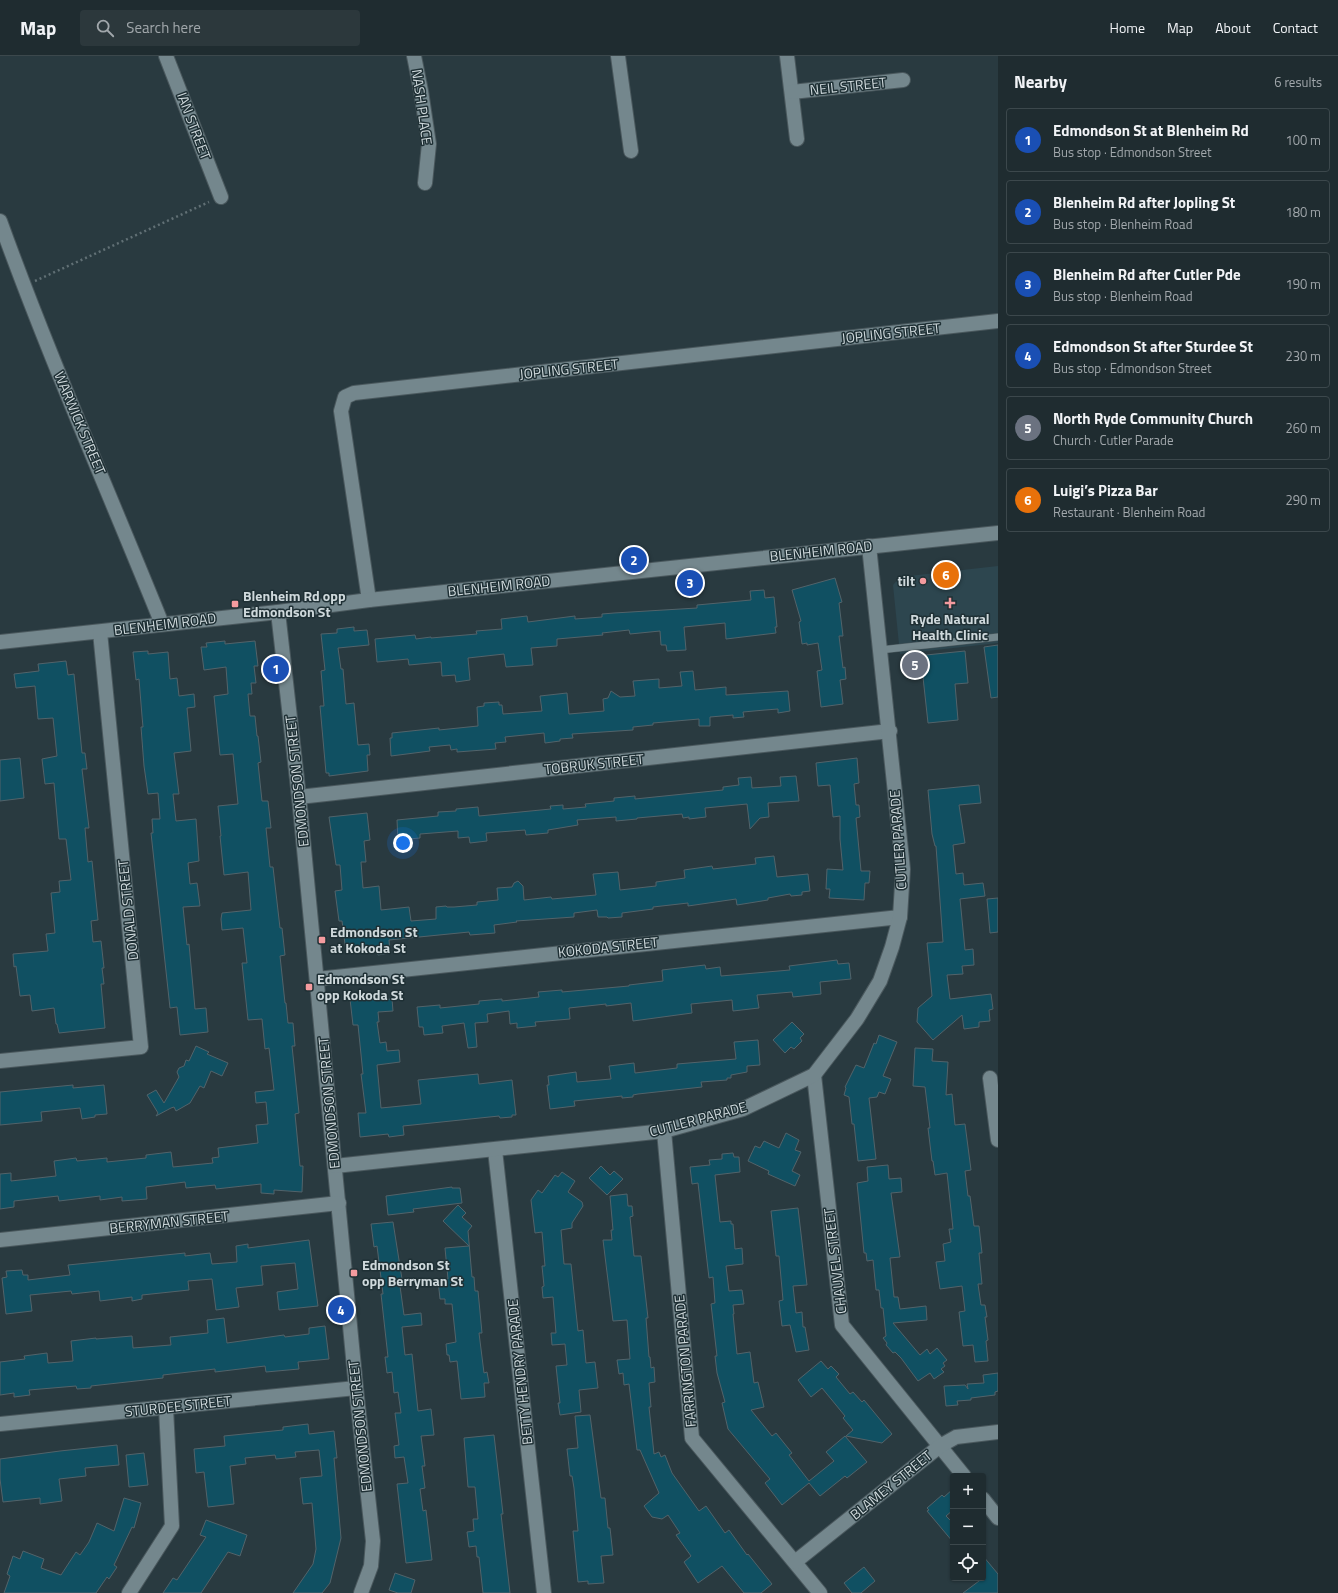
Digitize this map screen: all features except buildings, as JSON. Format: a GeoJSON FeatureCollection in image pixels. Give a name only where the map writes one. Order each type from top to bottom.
{"type":"FeatureCollection","features":[{"type":"Feature","properties":{"kind":"street","name":"IAN STREET"},"geometry":{"type":"LineString","coordinates":[[166,56],[221,197]]}},
{"type":"Feature","properties":{"kind":"street","name":"NASH PLACE"},"geometry":{"type":"LineString","coordinates":[[414,56],[429,144],[424,183]]}},
{"type":"Feature","properties":{"kind":"street"},"geometry":{"type":"LineString","coordinates":[[618,56],[631,150]]}},
{"type":"Feature","properties":{"kind":"street","name":"NEIL STREET"},"geometry":{"type":"LineString","coordinates":[[788,56],[797,139]]}},
{"type":"Feature","properties":{"kind":"street","name":"NEIL STREET"},"geometry":{"type":"LineString","coordinates":[[792,92],[903,80]]}},
{"type":"Feature","properties":{"kind":"street","name":"WARWICK STREET"},"geometry":{"type":"LineString","coordinates":[[0,222],[23,286],[124,527],[162,624]]}},
{"type":"Feature","properties":{"kind":"street","name":"JOPLING STREET"},"geometry":{"type":"LineString","coordinates":[[369,600],[341,411],[345,397],[354,393],[998,321]]}},
{"type":"Feature","properties":{"kind":"street","name":"BLENHEIM ROAD"},"geometry":{"type":"LineString","coordinates":[[0,642],[278,612],[369,600],[998,533]]}},
{"type":"Feature","properties":{"kind":"street","name":"CUTLER PARADE"},"geometry":{"type":"LineString","coordinates":[[335,1166],[664,1131],[743,1109],[814,1075],[857,1019],[880,981],[892,947],[900,917],[903,868],[890,731],[869,546]]}},
{"type":"Feature","properties":{"kind":"street","name":"EDMONDSON STREET"},"geometry":{"type":"LineString","coordinates":[[278,612],[299,797],[356,1388],[373,1541],[371,1566],[361,1593]]}},
{"type":"Feature","properties":{"kind":"street","name":"DONALD STREET"},"geometry":{"type":"LineString","coordinates":[[0,1061],[141,1047],[100,632]]}},
{"type":"Feature","properties":{"kind":"street","name":"TOBRUK STREET"},"geometry":{"type":"LineString","coordinates":[[299,797],[890,731]]}},
{"type":"Feature","properties":{"kind":"street","name":"KOKODA STREET"},"geometry":{"type":"LineString","coordinates":[[317,979],[900,917]]}},
{"type":"Feature","properties":{"kind":"street","name":"CHAUVEL STREET"},"geometry":{"type":"LineString","coordinates":[[814,1075],[842,1325],[962,1473]]}},
{"type":"Feature","properties":{"kind":"street"},"geometry":{"type":"LineString","coordinates":[[990,1078],[998,1140]]}},
{"type":"Feature","properties":{"kind":"street","name":"FARRINGTON PARADE"},"geometry":{"type":"LineString","coordinates":[[664,1131],[692,1438],[820,1593]]}},
{"type":"Feature","properties":{"kind":"street","name":"BETTY HENDRY PARADE"},"geometry":{"type":"LineString","coordinates":[[496,1150],[544,1593]]}},
{"type":"Feature","properties":{"kind":"street","name":"BERRYMAN STREET"},"geometry":{"type":"LineString","coordinates":[[0,1240],[339,1203]]}},
{"type":"Feature","properties":{"kind":"street","name":"STURDEE STREET"},"geometry":{"type":"LineString","coordinates":[[0,1424],[356,1388]]}},
{"type":"Feature","properties":{"kind":"street"},"geometry":{"type":"LineString","coordinates":[[129,1593],[172,1526],[166,1408]]}},
{"type":"Feature","properties":{"kind":"street","name":"BLAMEY STREET"},"geometry":{"type":"LineString","coordinates":[[795,1562],[940,1446],[956,1437],[998,1432]]}},
{"type":"Feature","properties":{"kind":"street"},"geometry":{"type":"LineString","coordinates":[[986,1504],[998,1518]]}},
{"type":"Feature","properties":{"kind":"lane"},"geometry":{"type":"LineString","coordinates":[[880,650],[998,637]]}},
{"type":"Feature","properties":{"kind":"path"},"geometry":{"type":"LineString","coordinates":[[23,286],[221,197]]}},
{"type":"Feature","properties":{"kind":"shaded area"},"geometry":{"type":"Polygon","coordinates":[[[998,566],[998,643],[900,654],[893,585],[900,577],[998,566]]]}},
{"type":"Feature","properties":{"kind":"place","name":"Blenheim Rd after Jopling St"},"geometry":{"type":"Point","coordinates":[634,560]}},
{"type":"Feature","properties":{"kind":"place","name":"Luigi’s Pizza Bar"},"geometry":{"type":"Point","coordinates":[946,575]}},
{"type":"Feature","properties":{"kind":"place","name":"tilt"},"geometry":{"type":"Point","coordinates":[923,581]}},
{"type":"Feature","properties":{"kind":"place","name":"Blenheim Rd after Cutler Pde"},"geometry":{"type":"Point","coordinates":[690,583]}},
{"type":"Feature","properties":{"kind":"place","name":"Ryde Natural Health Clinic"},"geometry":{"type":"Point","coordinates":[950,603]}},
{"type":"Feature","properties":{"kind":"place","name":"Blenheim Rd opp Edmondson St"},"geometry":{"type":"Point","coordinates":[235,604]}},
{"type":"Feature","properties":{"kind":"place","name":"North Ryde Community Church"},"geometry":{"type":"Point","coordinates":[915,665]}},
{"type":"Feature","properties":{"kind":"place","name":"Edmondson St at Blenheim Rd"},"geometry":{"type":"Point","coordinates":[276,669]}},
{"type":"Feature","properties":{"kind":"place","name":"Edmondson St at Kokoda St"},"geometry":{"type":"Point","coordinates":[322,940]}},
{"type":"Feature","properties":{"kind":"place","name":"Edmondson St opp Kokoda St"},"geometry":{"type":"Point","coordinates":[309,987]}},
{"type":"Feature","properties":{"kind":"place","name":"Edmondson St opp Berryman St"},"geometry":{"type":"Point","coordinates":[354,1273]}},
{"type":"Feature","properties":{"kind":"place","name":"Edmondson St after Sturdee St"},"geometry":{"type":"Point","coordinates":[341,1310]}}]}
